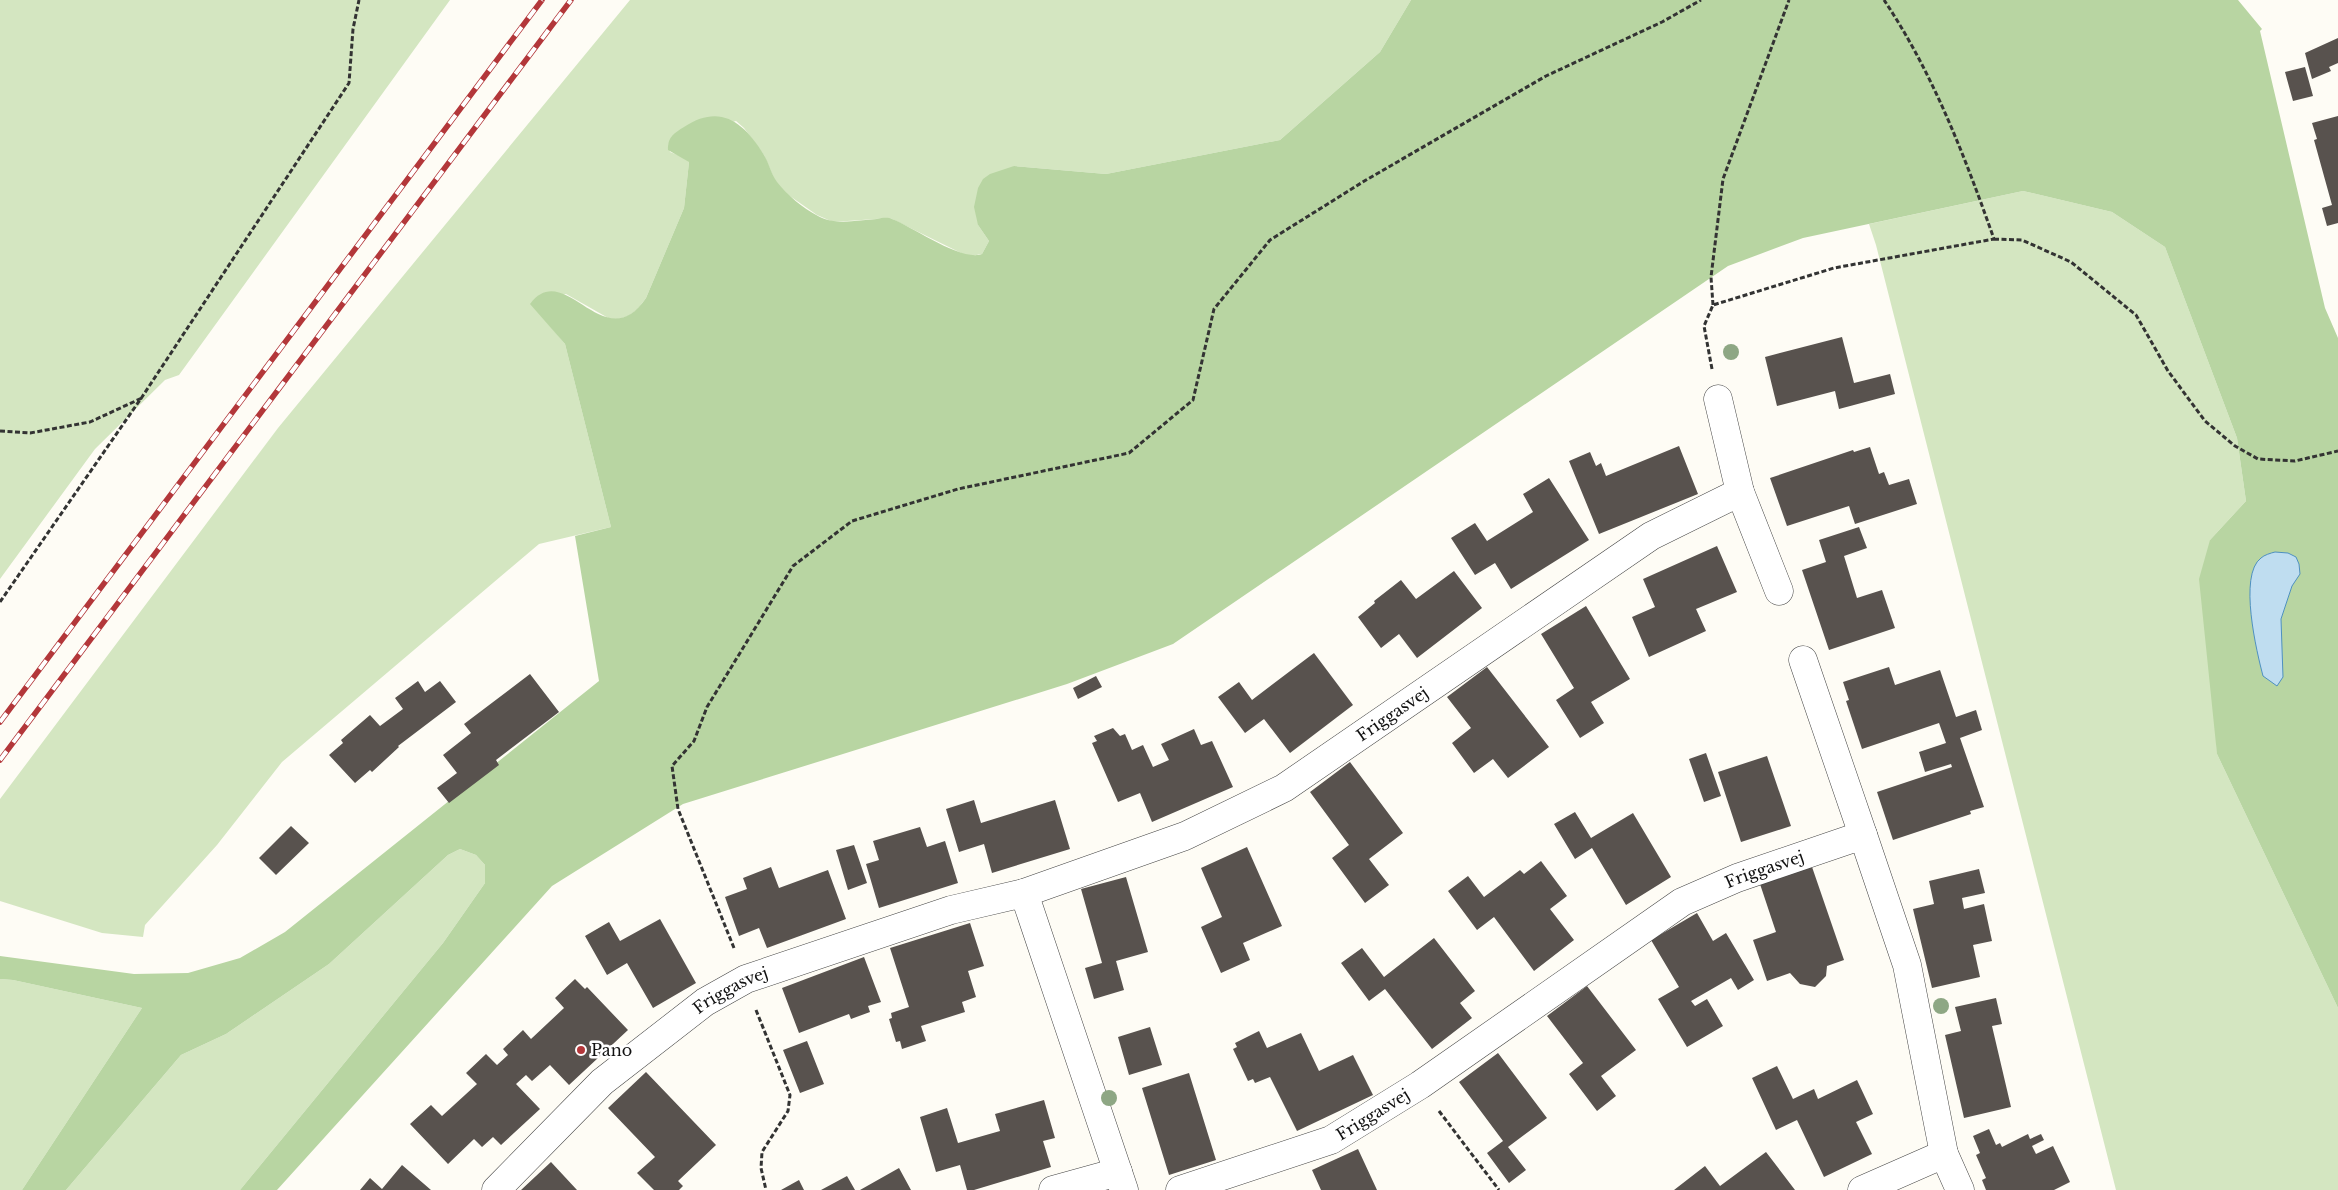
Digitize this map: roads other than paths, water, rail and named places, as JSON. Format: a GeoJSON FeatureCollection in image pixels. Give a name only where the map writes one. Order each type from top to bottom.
{"type":"FeatureCollection","features":[{"type":"Feature","properties":{"kind":"street"},"geometry":{"type":"LineString","coordinates":[[1718,399],[1740,492],[1779,591]]}},
{"type":"Feature","properties":{"kind":"street","name":"Friggasvej"},"geometry":{"type":"LineString","coordinates":[[496,1190],[602,1082],[705,1002],[746,979],[951,910],[1024,893],[1185,836],[1284,788],[1652,536],[1740,492]]}},
{"type":"Feature","properties":{"kind":"street"},"geometry":{"type":"LineString","coordinates":[[1803,660],[1907,965],[1944,1154],[1960,1190]]}},
{"type":"Feature","properties":{"kind":"street","name":"Friggasvej"},"geometry":{"type":"LineString","coordinates":[[1180,1190],[1330,1140],[1420,1085],[1682,902],[1738,878],[1863,835]]}},
{"type":"Feature","properties":{"kind":"street"},"geometry":{"type":"LineString","coordinates":[[1024,893],[1121,1181],[1054,1190]]}},
{"type":"Feature","properties":{"kind":"street"},"geometry":{"type":"LineString","coordinates":[[1862,1190],[1944,1154]]}},
{"type":"Feature","properties":{"kind":"water"},"geometry":{"type":"Polygon","coordinates":[[[2275,552],[2288,553],[2296,557],[2300,574],[2292,586],[2281,619],[2283,677],[2277,686],[2263,676],[2251,615],[2250,597],[2254,567],[2262,557],[2275,552]]]}},
{"type":"Feature","properties":{"kind":"railway"},"geometry":{"type":"LineString","coordinates":[[0,722],[542,0]]}},
{"type":"Feature","properties":{"kind":"railway"},"geometry":{"type":"LineString","coordinates":[[0,760],[571,0]]}},
{"type":"Feature","properties":{"kind":"place","name":"Pano"},"geometry":{"type":"Point","coordinates":[581,1050]}}]}
